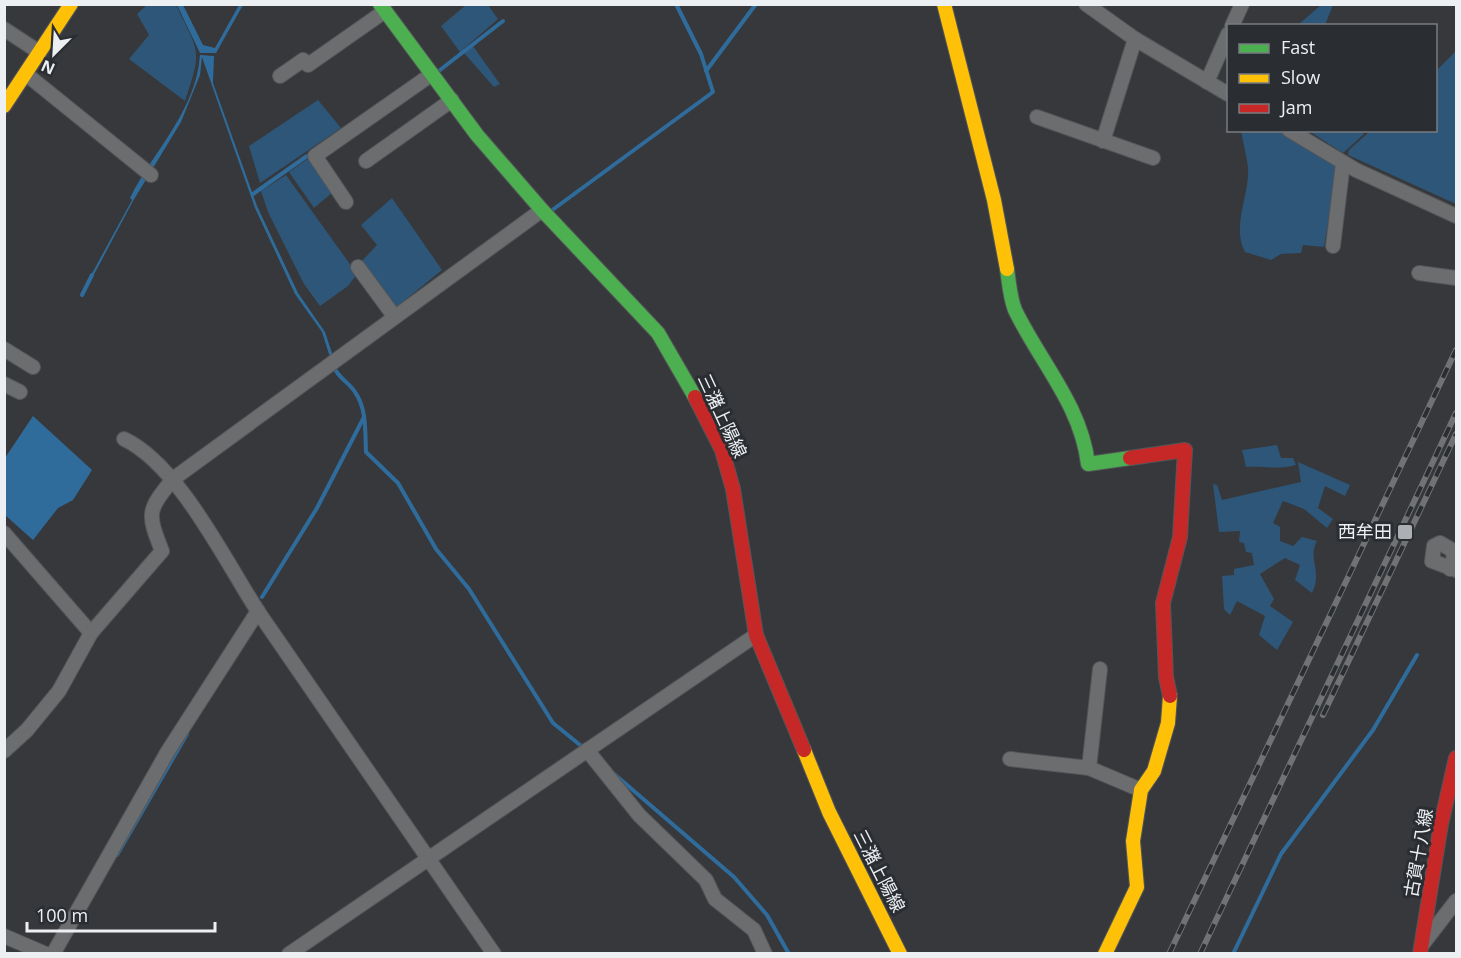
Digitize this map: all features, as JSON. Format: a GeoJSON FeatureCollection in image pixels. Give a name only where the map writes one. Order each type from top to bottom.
{"type":"FeatureCollection","features":[{"type":"Feature","properties":{"kind":"main road"},"geometry":{"type":"LineString","coordinates":[[4,106],[71,4]]}},
{"type":"Feature","properties":{"kind":"main road"},"geometry":{"type":"LineString","coordinates":[[944,4],[994,200],[1014,308],[1073,410],[1086,448],[1088,464],[1185,450],[1180,537],[1163,603],[1166,677],[1170,696],[1168,723],[1154,771],[1141,790],[1133,841],[1137,887],[1105,954]]}},
{"type":"Feature","properties":{"kind":"main road","name":"三潴上陽線"},"geometry":{"type":"LineString","coordinates":[[383,8],[452,100],[542,210],[658,333],[704,413],[722,450],[733,489],[756,635],[829,812],[900,954]]}},
{"type":"Feature","properties":{"kind":"main road","name":"古賀十八線"},"geometry":{"type":"LineString","coordinates":[[1421,949],[1441,824],[1456,758]]}},
{"type":"Feature","properties":{"kind":"street"},"geometry":{"type":"LineString","coordinates":[[1086,4],[1136,39],[1227,93]]}},
{"type":"Feature","properties":{"kind":"street"},"geometry":{"type":"LineString","coordinates":[[1233,24],[1242,4]]}},
{"type":"Feature","properties":{"kind":"street"},"geometry":{"type":"LineString","coordinates":[[280,76],[301,56],[308,65],[383,8]]}},
{"type":"Feature","properties":{"kind":"street"},"geometry":{"type":"LineString","coordinates":[[4,29],[39,52]]}},
{"type":"Feature","properties":{"kind":"street"},"geometry":{"type":"LineString","coordinates":[[1207,82],[1227,36]]}},
{"type":"Feature","properties":{"kind":"street"},"geometry":{"type":"LineString","coordinates":[[1102,141],[1136,39]]}},
{"type":"Feature","properties":{"kind":"street"},"geometry":{"type":"LineString","coordinates":[[26,74],[151,175]]}},
{"type":"Feature","properties":{"kind":"street"},"geometry":{"type":"LineString","coordinates":[[346,202],[315,156],[369,126],[432,74]]}},
{"type":"Feature","properties":{"kind":"street"},"geometry":{"type":"LineString","coordinates":[[366,161],[452,100]]}},
{"type":"Feature","properties":{"kind":"street"},"geometry":{"type":"LineString","coordinates":[[1037,117],[1153,158]]}},
{"type":"Feature","properties":{"kind":"street"},"geometry":{"type":"LineString","coordinates":[[1292,132],[1343,163],[1456,216]]}},
{"type":"Feature","properties":{"kind":"street"},"geometry":{"type":"LineString","coordinates":[[1334,246],[1343,163]]}},
{"type":"Feature","properties":{"kind":"street"},"geometry":{"type":"LineString","coordinates":[[4,751],[27,730],[59,691],[92,633],[162,551],[150,520],[155,501],[173,479],[542,210]]}},
{"type":"Feature","properties":{"kind":"street"},"geometry":{"type":"LineString","coordinates":[[358,267],[394,316]]}},
{"type":"Feature","properties":{"kind":"street"},"geometry":{"type":"LineString","coordinates":[[1419,273],[1456,278]]}},
{"type":"Feature","properties":{"kind":"street"},"geometry":{"type":"LineString","coordinates":[[6,355],[33,367]]}},
{"type":"Feature","properties":{"kind":"street"},"geometry":{"type":"LineString","coordinates":[[4,384],[20,392]]}},
{"type":"Feature","properties":{"kind":"street"},"geometry":{"type":"LineString","coordinates":[[124,439],[142,448],[173,479],[258,611],[494,954]]}},
{"type":"Feature","properties":{"kind":"street"},"geometry":{"type":"LineString","coordinates":[[4,533],[92,633]]}},
{"type":"Feature","properties":{"kind":"street"},"geometry":{"type":"LineString","coordinates":[[53,954],[168,751],[258,611]]}},
{"type":"Feature","properties":{"kind":"street"},"geometry":{"type":"LineString","coordinates":[[289,954],[756,635]]}},
{"type":"Feature","properties":{"kind":"street"},"geometry":{"type":"LineString","coordinates":[[1089,768],[1100,669]]}},
{"type":"Feature","properties":{"kind":"street"},"geometry":{"type":"LineString","coordinates":[[587,750],[639,815],[706,880],[715,899],[754,930],[765,954]]}},
{"type":"Feature","properties":{"kind":"street"},"geometry":{"type":"LineString","coordinates":[[1010,759],[1089,768],[1141,790]]}},
{"type":"Feature","properties":{"kind":"street"},"geometry":{"type":"LineString","coordinates":[[1421,949],[1456,901]]}},
{"type":"Feature","properties":{"kind":"street"},"geometry":{"type":"LineString","coordinates":[[4,936],[46,954]]}},
{"type":"Feature","properties":{"kind":"shaded area"},"geometry":{"type":"Polygon","coordinates":[[[147,5],[176,5],[194,43],[196,60],[185,101],[129,59],[149,35],[137,14],[147,5]]]}},
{"type":"Feature","properties":{"kind":"shaded area"},"geometry":{"type":"Polygon","coordinates":[[[177,5],[183,5],[203,45],[215,48],[239,5],[243,5],[216,53],[200,53],[177,5]]]}},
{"type":"Feature","properties":{"kind":"shaded area"},"geometry":{"type":"Polygon","coordinates":[[[466,5],[488,5],[498,19],[460,52],[441,26],[466,5]]]}},
{"type":"Feature","properties":{"kind":"shaded area"},"geometry":{"type":"Polygon","coordinates":[[[1321,5],[1333,5],[1325,24],[1299,24],[1321,5]]]}},
{"type":"Feature","properties":{"kind":"shaded area"},"geometry":{"type":"Polygon","coordinates":[[[473,46],[500,84],[494,87],[464,53],[473,46]]]}},
{"type":"Feature","properties":{"kind":"shaded area"},"geometry":{"type":"Polygon","coordinates":[[[1456,51],[1456,204],[1348,155],[1349,150],[1369,132],[1437,132],[1437,70],[1456,51]]]}},
{"type":"Feature","properties":{"kind":"shaded area"},"geometry":{"type":"Polygon","coordinates":[[[200,55],[214,56],[213,83],[257,206],[298,293],[325,332],[337,368],[334,370],[322,332],[295,294],[255,208],[202,57],[200,75],[181,122],[133,201],[91,280],[89,279],[132,200],[130,198],[173,130],[191,94],[200,55]]]}},
{"type":"Feature","properties":{"kind":"shaded area"},"geometry":{"type":"Polygon","coordinates":[[[318,100],[341,128],[260,183],[249,146],[318,100]]]}},
{"type":"Feature","properties":{"kind":"shaded area"},"geometry":{"type":"Polygon","coordinates":[[[1241,132],[1282,132],[1337,166],[1324,247],[1303,245],[1301,253],[1281,254],[1271,260],[1245,252],[1241,242],[1240,221],[1248,178],[1241,132]]]}},
{"type":"Feature","properties":{"kind":"shaded area"},"geometry":{"type":"Polygon","coordinates":[[[1311,132],[1362,132],[1364,134],[1343,153],[1311,132]]]}},
{"type":"Feature","properties":{"kind":"shaded area"},"geometry":{"type":"Polygon","coordinates":[[[309,158],[333,192],[314,208],[289,172],[309,158]]]}},
{"type":"Feature","properties":{"kind":"shaded area"},"geometry":{"type":"Polygon","coordinates":[[[286,175],[357,274],[348,286],[320,306],[304,284],[268,212],[261,191],[286,175]]]}},
{"type":"Feature","properties":{"kind":"shaded area"},"geometry":{"type":"Polygon","coordinates":[[[392,198],[442,270],[394,309],[360,263],[377,245],[361,225],[392,198]]]}},
{"type":"Feature","properties":{"kind":"shaded area"},"geometry":{"type":"Polygon","coordinates":[[[33,416],[92,470],[73,500],[58,508],[33,540],[5,515],[5,458],[33,416]]]}},
{"type":"Feature","properties":{"kind":"shaded area"},"geometry":{"type":"Polygon","coordinates":[[[1277,445],[1281,458],[1293,458],[1296,465],[1277,468],[1246,467],[1242,450],[1277,445]]]}},
{"type":"Feature","properties":{"kind":"shaded area"},"geometry":{"type":"Polygon","coordinates":[[[1298,462],[1350,485],[1345,496],[1325,486],[1318,508],[1333,519],[1327,528],[1304,509],[1283,501],[1273,523],[1280,527],[1280,541],[1293,546],[1302,537],[1317,541],[1314,548],[1316,578],[1312,593],[1295,580],[1300,565],[1285,558],[1260,574],[1274,599],[1270,606],[1293,622],[1277,650],[1259,635],[1265,616],[1237,601],[1230,615],[1224,609],[1222,576],[1234,575],[1234,569],[1254,565],[1252,553],[1246,552],[1244,543],[1239,542],[1240,531],[1219,532],[1213,484],[1217,485],[1222,500],[1301,482],[1298,462]]]}},
{"type":"Feature","properties":{"kind":"waterway"},"geometry":{"type":"LineString","coordinates":[[551,211],[713,92],[701,54],[676,4]]}},
{"type":"Feature","properties":{"kind":"waterway"},"geometry":{"type":"LineString","coordinates":[[706,71],[756,4]]}},
{"type":"Feature","properties":{"kind":"waterway"},"geometry":{"type":"LineString","coordinates":[[440,70],[503,21]]}},
{"type":"Feature","properties":{"kind":"waterway"},"geometry":{"type":"LineString","coordinates":[[253,194],[307,156]]}},
{"type":"Feature","properties":{"kind":"waterway"},"geometry":{"type":"LineString","coordinates":[[82,295],[92,275]]}},
{"type":"Feature","properties":{"kind":"waterway"},"geometry":{"type":"LineString","coordinates":[[334,367],[353,389],[362,406],[366,452],[398,483],[436,549],[469,589],[553,723],[585,749]]}},
{"type":"Feature","properties":{"kind":"waterway"},"geometry":{"type":"LineString","coordinates":[[262,597],[317,508],[364,417]]}},
{"type":"Feature","properties":{"kind":"waterway"},"geometry":{"type":"LineString","coordinates":[[1233,954],[1281,854],[1373,730],[1417,655]]}},
{"type":"Feature","properties":{"kind":"waterway"},"geometry":{"type":"LineString","coordinates":[[117,855],[187,734]]}},
{"type":"Feature","properties":{"kind":"waterway"},"geometry":{"type":"LineString","coordinates":[[613,773],[734,877],[767,915],[789,954]]}},
{"type":"Feature","properties":{"kind":"railway"},"geometry":{"type":"LineString","coordinates":[[1169,954],[1456,350]]}},
{"type":"Feature","properties":{"kind":"railway"},"geometry":{"type":"LineString","coordinates":[[1200,954],[1456,413]]}},
{"type":"Feature","properties":{"kind":"railway"},"geometry":{"type":"LineString","coordinates":[[1323,715],[1456,434]]}},
{"type":"Feature","properties":{"kind":"traffic: fast"},"geometry":{"type":"LineString","coordinates":[[380,4],[477,135],[542,210],[658,333],[695,397]]}},
{"type":"Feature","properties":{"kind":"traffic: fast"},"geometry":{"type":"LineString","coordinates":[[1007,269],[1015,310],[1068,403],[1084,443],[1088,464],[1130,458]]}},
{"type":"Feature","properties":{"kind":"traffic: slow"},"geometry":{"type":"LineString","coordinates":[[4,106],[71,4]]}},
{"type":"Feature","properties":{"kind":"traffic: slow"},"geometry":{"type":"LineString","coordinates":[[944,4],[994,200],[1007,269]]}},
{"type":"Feature","properties":{"kind":"traffic: slow"},"geometry":{"type":"LineString","coordinates":[[1105,954],[1137,887],[1133,841],[1141,790],[1154,771],[1168,723],[1170,696]]}},
{"type":"Feature","properties":{"kind":"traffic: slow"},"geometry":{"type":"LineString","coordinates":[[804,750],[829,812],[900,954]]}},
{"type":"Feature","properties":{"kind":"traffic: jam"},"geometry":{"type":"LineString","coordinates":[[695,397],[722,450],[733,489],[756,635],[804,750]]}},
{"type":"Feature","properties":{"kind":"traffic: jam"},"geometry":{"type":"LineString","coordinates":[[1130,458],[1185,450],[1180,537],[1163,603],[1166,677],[1170,696]]}},
{"type":"Feature","properties":{"kind":"traffic: jam"},"geometry":{"type":"LineString","coordinates":[[1420,954],[1441,824],[1456,758]]}},
{"type":"Feature","properties":{"kind":"place","name":"西牟田"},"geometry":{"type":"Point","coordinates":[1405,532]}}]}
